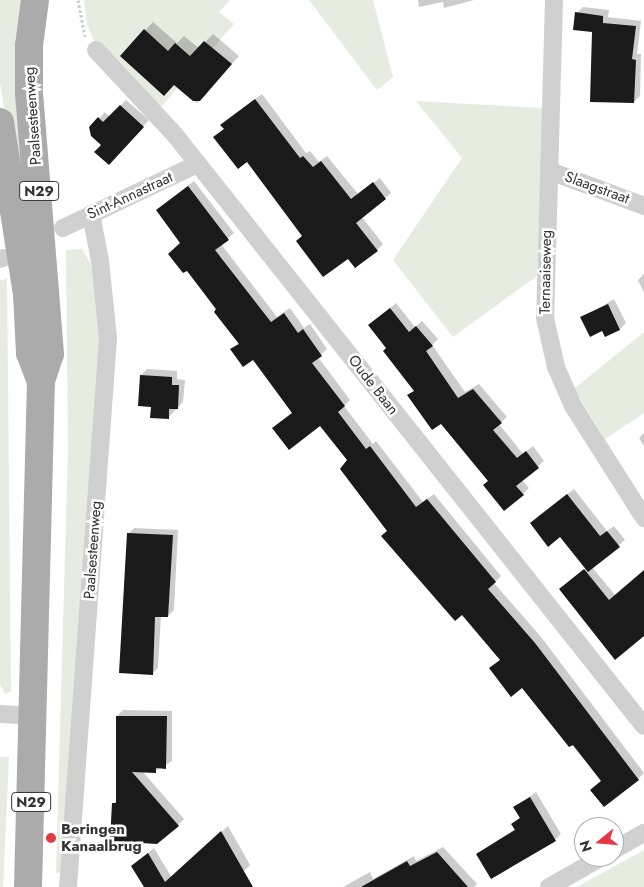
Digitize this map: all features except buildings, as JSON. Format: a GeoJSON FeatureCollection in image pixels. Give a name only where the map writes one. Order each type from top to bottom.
{"type":"FeatureCollection","features":[{"type":"Feature","properties":{"kind":"main road","name":"Paalsesteenweg"},"geometry":{"type":"LineString","coordinates":[[28,887],[41,381],[50,354],[29,93],[29,46],[35,0]]}},
{"type":"Feature","properties":{"kind":"main road","name":"Paalsesteenweg"},"geometry":{"type":"LineString","coordinates":[[0,122],[26,294],[30,353],[41,381]]}},
{"type":"Feature","properties":{"kind":"street","name":"Ternaaiseweg"},"geometry":{"type":"LineString","coordinates":[[554,0],[545,318],[556,367],[573,406],[644,518]]}},
{"type":"Feature","properties":{"kind":"street","name":"Oude Baan"},"geometry":{"type":"LineString","coordinates":[[96,50],[174,134],[644,726]]}},
{"type":"Feature","properties":{"kind":"street","name":"Sint-Annastraat"},"geometry":{"type":"LineString","coordinates":[[63,228],[197,164]]}},
{"type":"Feature","properties":{"kind":"street","name":"Slaagstraat"},"geometry":{"type":"LineString","coordinates":[[550,171],[644,206]]}},
{"type":"Feature","properties":{"kind":"street","name":"Paalsesteenweg"},"geometry":{"type":"LineString","coordinates":[[68,887],[108,338],[100,261],[90,214]]}},
{"type":"Feature","properties":{"kind":"street"},"geometry":{"type":"LineString","coordinates":[[0,714],[33,716]]}},
{"type":"Feature","properties":{"kind":"street"},"geometry":{"type":"LineString","coordinates":[[624,844],[644,833]]}},
{"type":"Feature","properties":{"kind":"street"},"geometry":{"type":"LineString","coordinates":[[549,887],[584,867]]}},
{"type":"Feature","properties":{"kind":"path"},"geometry":{"type":"LineString","coordinates":[[78,0],[80,20],[86,37],[96,50]]}},
{"type":"Feature","properties":{"kind":"shaded area"},"geometry":{"type":"Polygon","coordinates":[[[0,0],[27,0],[27,142],[19,198],[0,83],[0,0]]]}},
{"type":"Feature","properties":{"kind":"shaded area"},"geometry":{"type":"Polygon","coordinates":[[[84,0],[230,0],[219,12],[234,24],[161,107],[94,40],[87,25],[84,0]]]}},
{"type":"Feature","properties":{"kind":"shaded area"},"geometry":{"type":"Polygon","coordinates":[[[309,0],[373,0],[393,77],[377,90],[309,0]]]}},
{"type":"Feature","properties":{"kind":"shaded area"},"geometry":{"type":"Polygon","coordinates":[[[416,101],[543,108],[537,276],[453,337],[393,260],[462,158],[416,101]]]}},
{"type":"Feature","properties":{"kind":"shaded area"},"geometry":{"type":"Polygon","coordinates":[[[82,249],[91,264],[101,316],[64,872],[56,873],[68,449],[66,250],[82,249]]]}},
{"type":"Feature","properties":{"kind":"shaded area"},"geometry":{"type":"Polygon","coordinates":[[[7,278],[11,691],[5,694],[0,684],[0,281],[7,278]]]}},
{"type":"Feature","properties":{"kind":"shaded area"},"geometry":{"type":"Polygon","coordinates":[[[644,332],[644,413],[605,439],[574,389],[644,332]]]}},
{"type":"Feature","properties":{"kind":"shaded area"},"geometry":{"type":"Polygon","coordinates":[[[0,757],[9,757],[3,887],[0,887],[0,757]]]}},
{"type":"Feature","properties":{"kind":"shaded area"},"geometry":{"type":"Polygon","coordinates":[[[644,850],[644,887],[577,887],[613,867],[624,867],[624,861],[644,850]]]}},
{"type":"Feature","properties":{"kind":"place","name":"Beringen Kanaalbrug"},"geometry":{"type":"Point","coordinates":[51,838]}}]}
